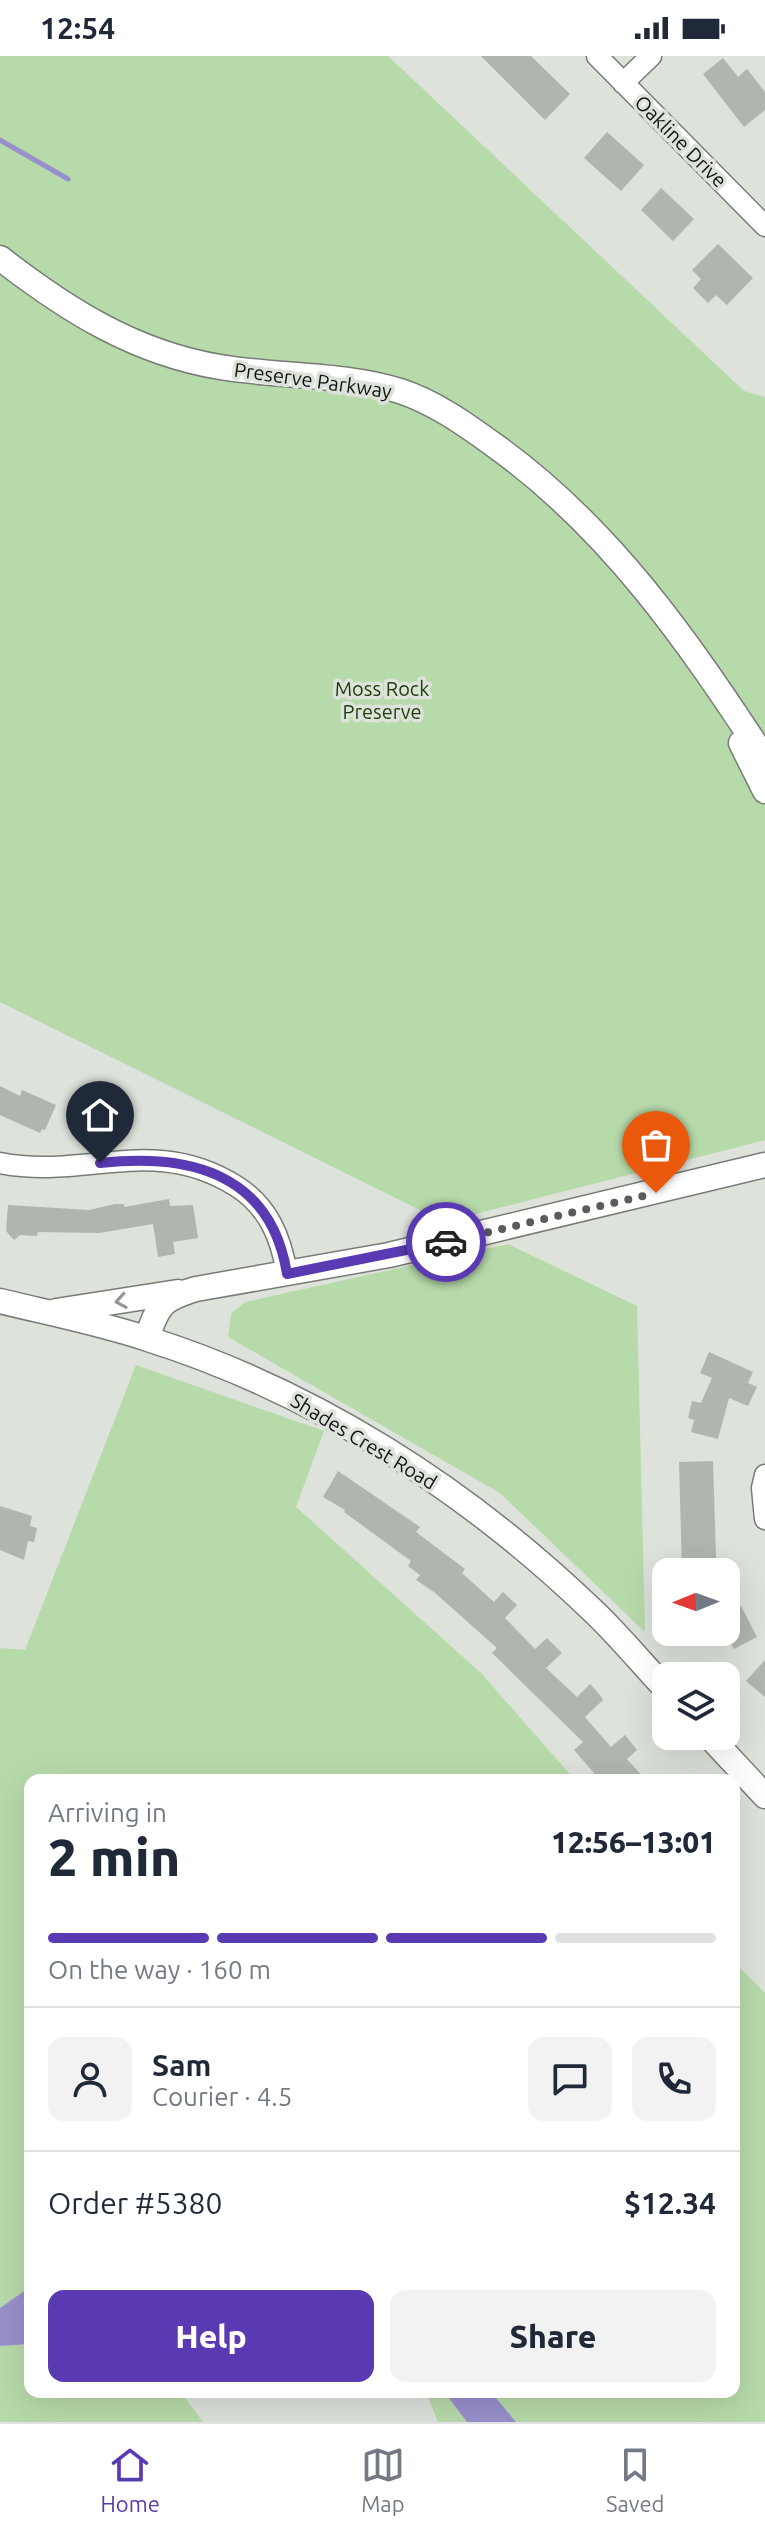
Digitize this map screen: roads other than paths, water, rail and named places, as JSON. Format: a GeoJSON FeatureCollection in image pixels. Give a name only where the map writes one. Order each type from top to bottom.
{"type":"FeatureCollection","features":[{"type":"Feature","properties":{"kind":"street","name":"Oakline Drive"},"geometry":{"type":"LineString","coordinates":[[597,56],[765,226]]}},
{"type":"Feature","properties":{"kind":"street"},"geometry":{"type":"LineString","coordinates":[[623,83],[651,56]]}},
{"type":"Feature","properties":{"kind":"street","name":"Preserve Parkway"},"geometry":{"type":"LineString","coordinates":[[0,258],[70,309],[119,337],[144,346],[182,359],[221,367],[344,380],[401,391],[455,417],[516,461],[578,513],[636,575],[695,652],[765,759]]}},
{"type":"Feature","properties":{"kind":"street","name":"Preserve Parkway"},"geometry":{"type":"LineString","coordinates":[[695,652],[765,791]]}},
{"type":"Feature","properties":{"kind":"street"},"geometry":{"type":"LineString","coordinates":[[0,1163],[41,1167],[153,1159],[175,1161],[211,1172],[242,1190],[271,1220],[284,1251],[287,1274]]}},
{"type":"Feature","properties":{"kind":"street"},"geometry":{"type":"LineString","coordinates":[[45,1312],[287,1274],[481,1234],[765,1165]]}},
{"type":"Feature","properties":{"kind":"street"},"geometry":{"type":"LineString","coordinates":[[147,1338],[156,1312],[169,1297],[196,1289]]}},
{"type":"Feature","properties":{"kind":"street","name":"Shades Crest Road"},"geometry":{"type":"LineString","coordinates":[[0,1301],[147,1338],[228,1369],[314,1408],[422,1473],[538,1562],[593,1610],[652,1674]]}},
{"type":"Feature","properties":{"kind":"street"},"geometry":{"type":"LineString","coordinates":[[765,1475],[762,1488],[765,1519]]}},
{"type":"Feature","properties":{"kind":"street"},"geometry":{"type":"LineString","coordinates":[[722,1750],[765,1796]]}},
{"type":"Feature","properties":{"kind":"waterway"},"geometry":{"type":"LineString","coordinates":[[0,140],[68,179]]}},
{"type":"Feature","properties":{"kind":"park label","name":"Moss Rock Preserve"},"geometry":{"type":"Point","coordinates":[382,700]}}]}
